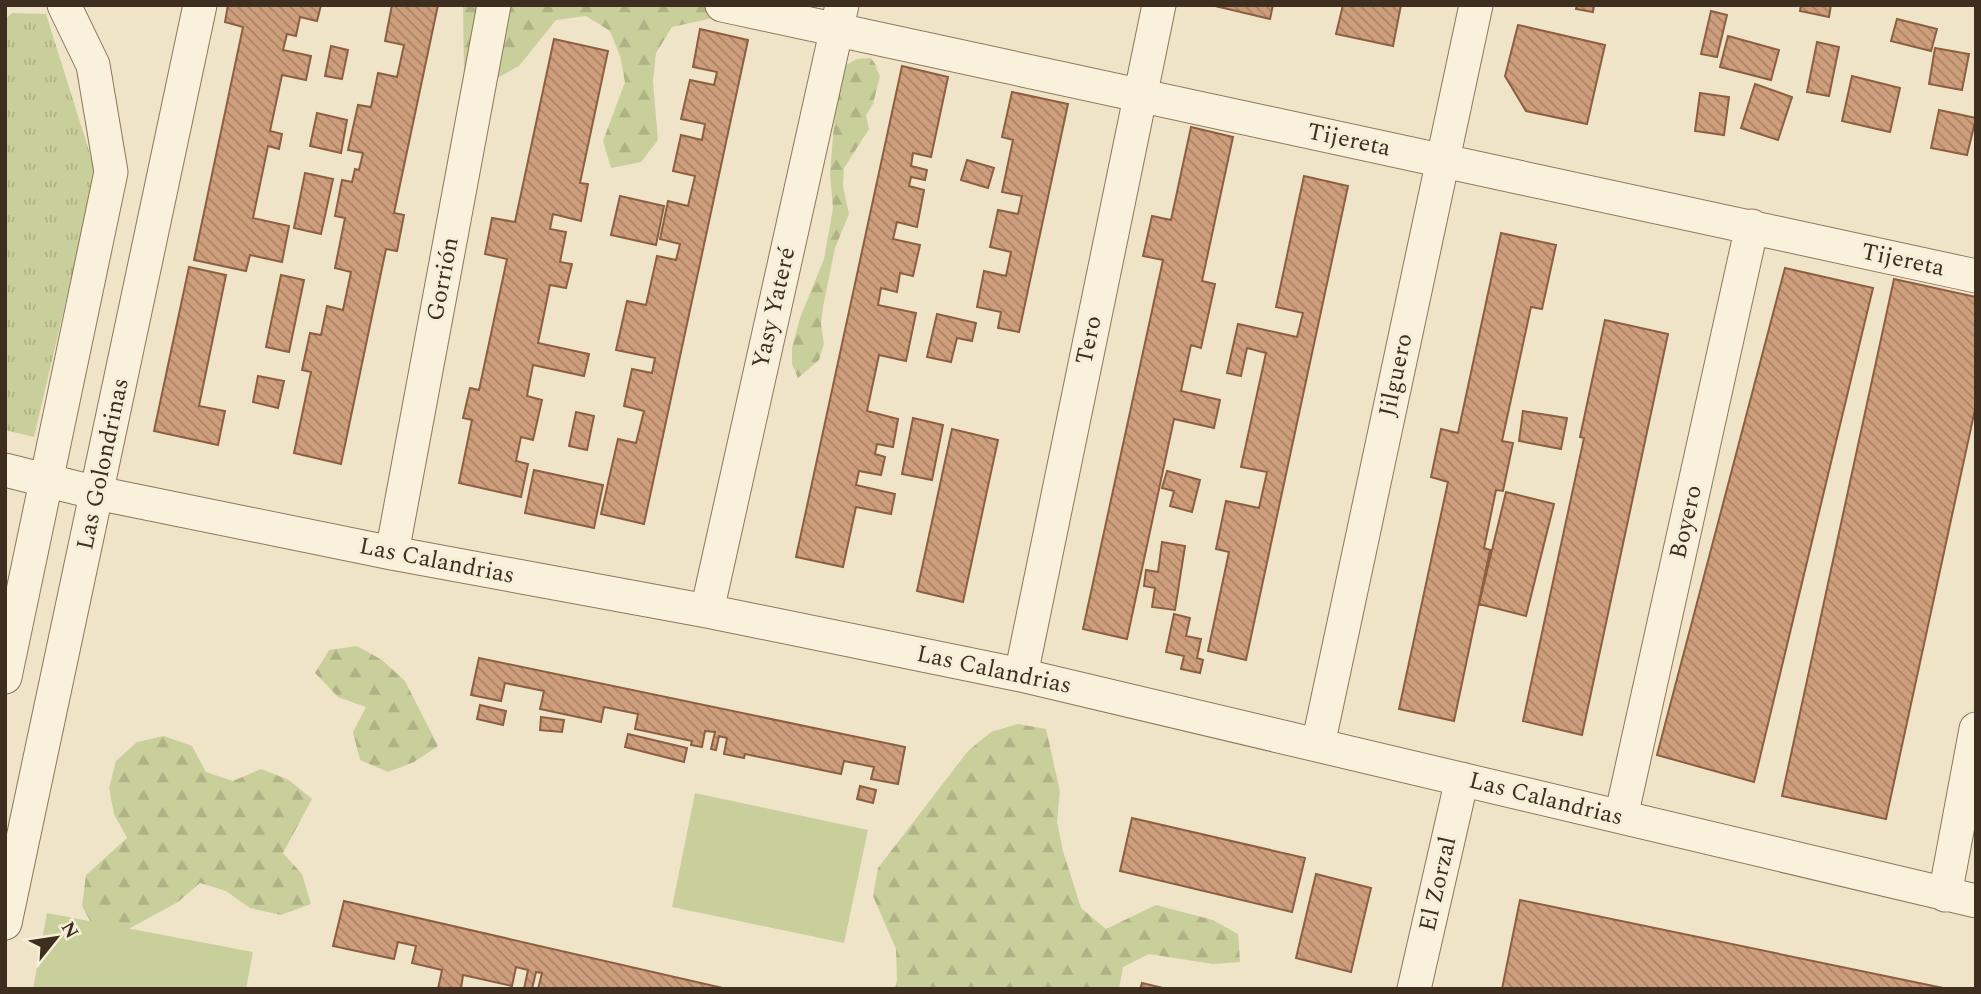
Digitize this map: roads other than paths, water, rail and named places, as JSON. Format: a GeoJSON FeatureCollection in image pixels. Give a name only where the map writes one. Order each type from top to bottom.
{"type":"FeatureCollection","features":[{"type":"Feature","properties":{"kind":"street","name":"Las Golondrinas"},"geometry":{"type":"LineString","coordinates":[[5,923],[200,5]]}},
{"type":"Feature","properties":{"kind":"street","name":"Gorrión"},"geometry":{"type":"LineString","coordinates":[[391,553],[494,5]]}},
{"type":"Feature","properties":{"kind":"street","name":"Tijereta"},"geometry":{"type":"LineString","coordinates":[[722,5],[839,18],[1139,95],[1976,276]]}},
{"type":"Feature","properties":{"kind":"street","name":"Tero"},"geometry":{"type":"LineString","coordinates":[[1021,675],[1139,95],[1160,5]]}},
{"type":"Feature","properties":{"kind":"street","name":"Jilguero"},"geometry":{"type":"LineString","coordinates":[[1318,745],[1476,5]]}},
{"type":"Feature","properties":{"kind":"street","name":"Las Golondrinas"},"geometry":{"type":"LineString","coordinates":[[5,677],[111,173],[93,65],[72,7]]}},
{"type":"Feature","properties":{"kind":"street","name":"Yasy Yateré"},"geometry":{"type":"LineString","coordinates":[[707,611],[839,18]]}},
{"type":"Feature","properties":{"kind":"street","name":"Boyero"},"geometry":{"type":"LineString","coordinates":[[1621,817],[1752,226]]}},
{"type":"Feature","properties":{"kind":"street","name":"Las Calandrias"},"geometry":{"type":"LineString","coordinates":[[5,470],[97,493],[391,553],[707,611],[1021,675],[1960,898]]}},
{"type":"Feature","properties":{"kind":"street"},"geometry":{"type":"LineString","coordinates":[[1960,898],[1976,729]]}},
{"type":"Feature","properties":{"kind":"street","name":"El Zorzal"},"geometry":{"type":"LineString","coordinates":[[1414,989],[1462,779]]}}]}
